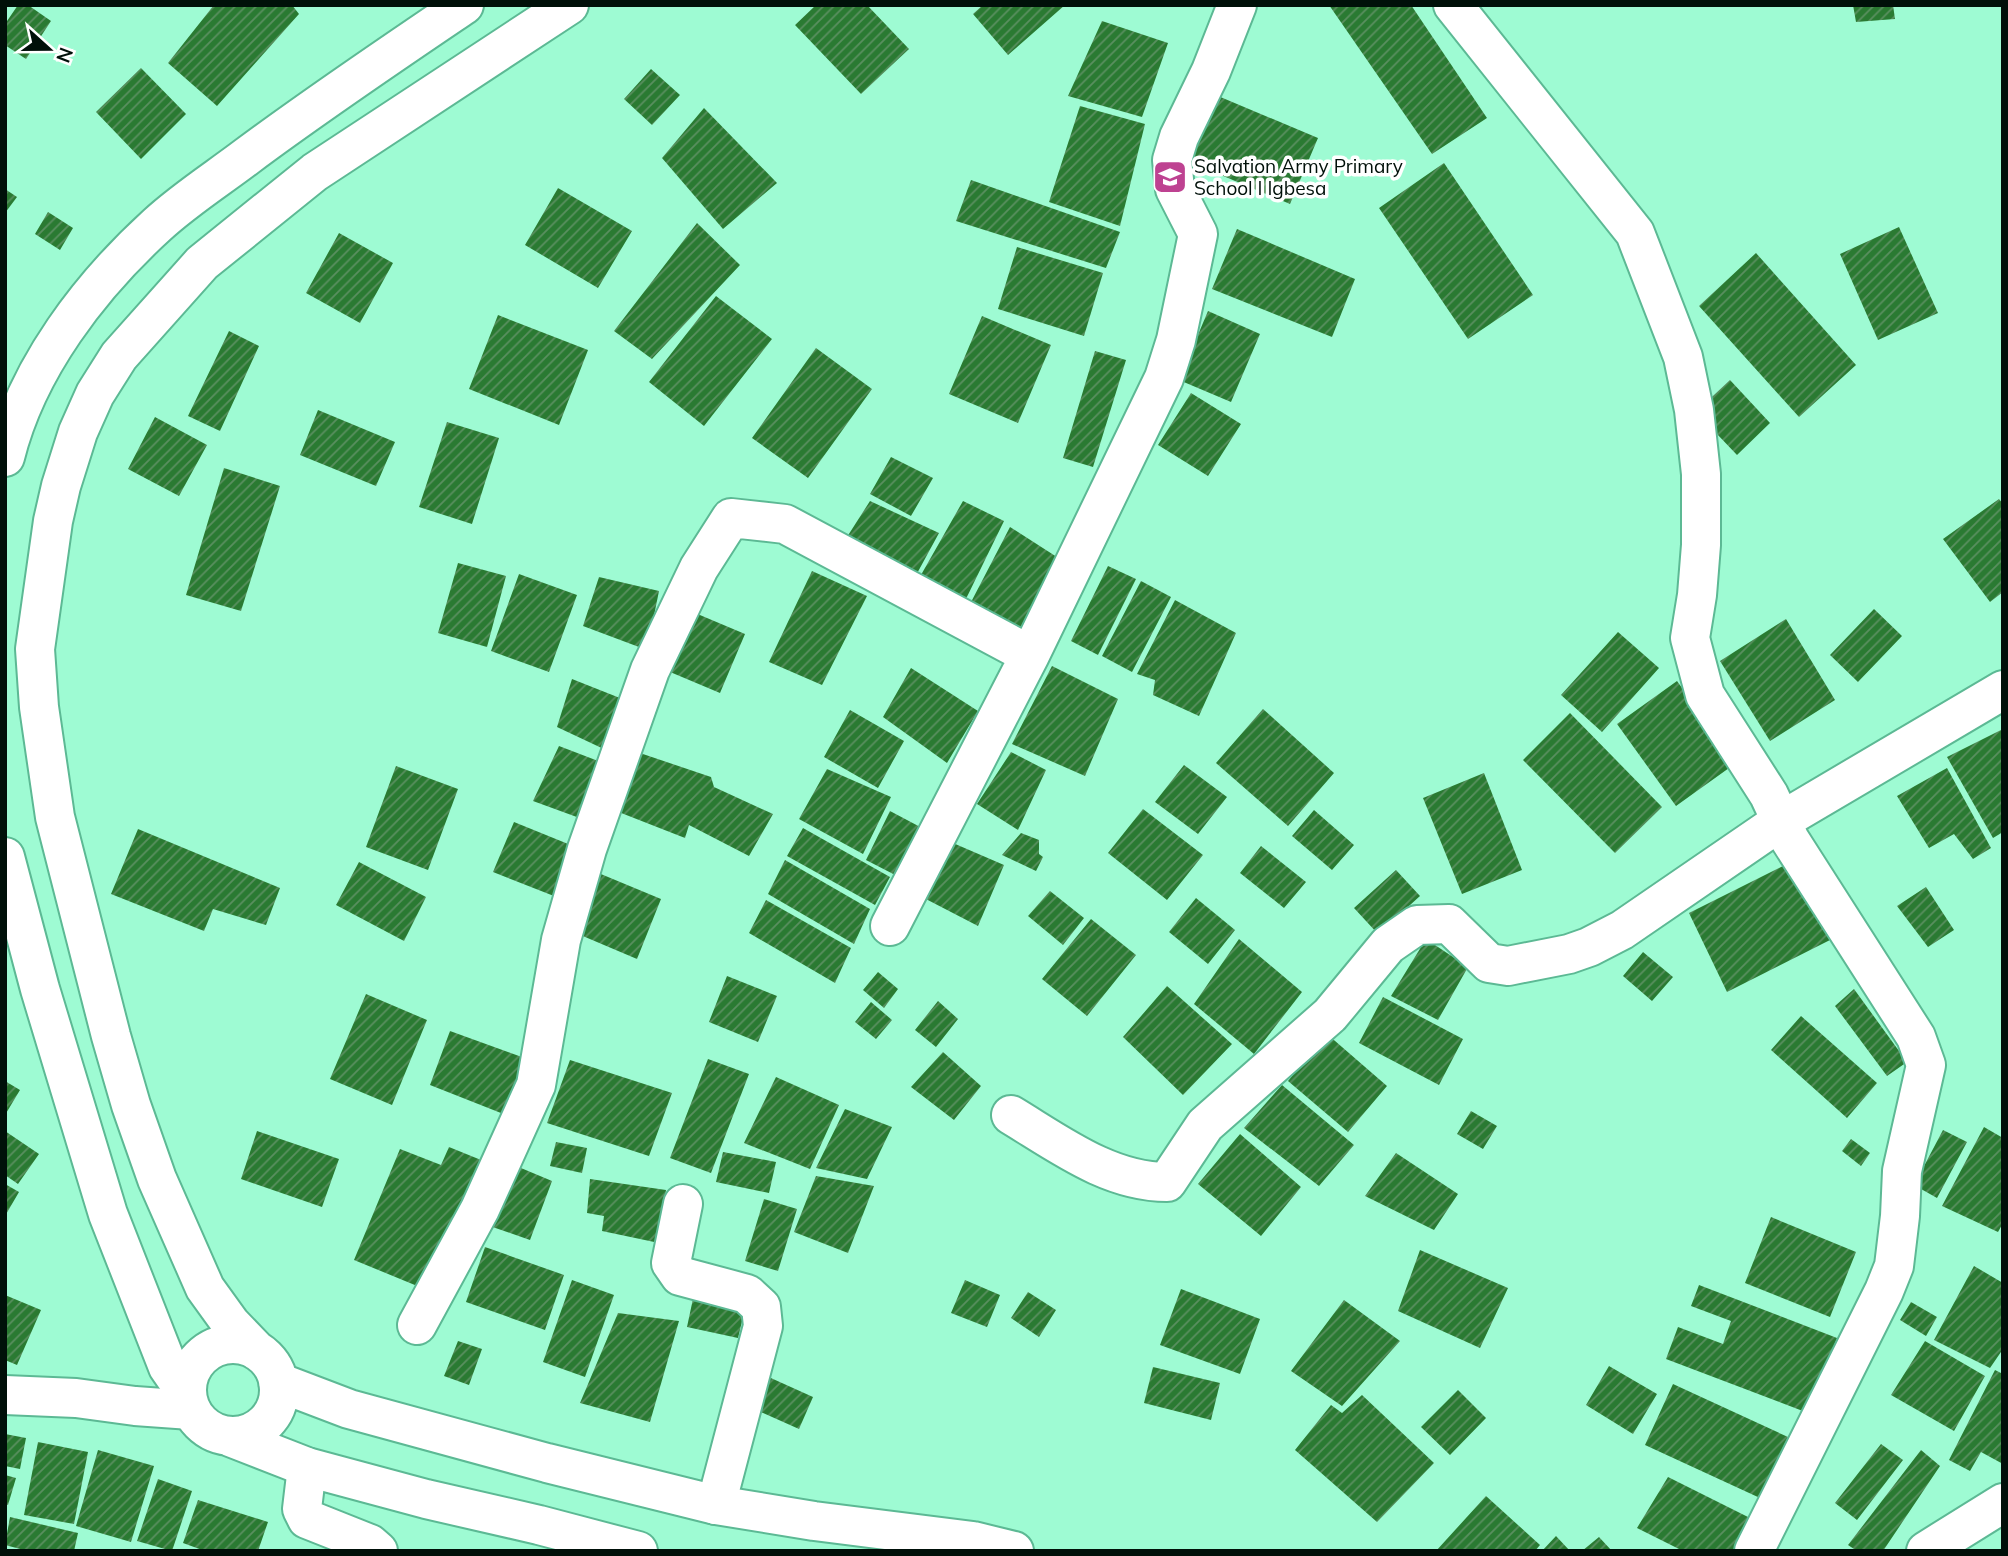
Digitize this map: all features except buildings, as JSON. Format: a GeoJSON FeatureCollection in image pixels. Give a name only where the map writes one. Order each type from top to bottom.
{"type":"FeatureCollection","features":[{"type":"Feature","properties":{"kind":"street"},"geometry":{"type":"LineString","coordinates":[[5,457],[10,438],[52,347],[94,289],[158,223],[285,128],[464,5]]}},
{"type":"Feature","properties":{"kind":"street"},"geometry":{"type":"LineString","coordinates":[[230,1437],[251,1433],[267,1420],[277,1403],[278,1382],[271,1364],[231,1324],[205,1288],[157,1180],[111,1036],[55,817],[39,707],[35,649],[59,498],[78,432],[95,394],[119,356],[202,263],[315,172],[569,5]]}},
{"type":"Feature","properties":{"kind":"street"},"geometry":{"type":"LineString","coordinates":[[890,926],[1031,655],[1164,377],[1198,234],[1175,189],[1172,160],[1179,136],[1212,71],[1237,5]]}},
{"type":"Feature","properties":{"kind":"street"},"geometry":{"type":"LineString","coordinates":[[1452,5],[1635,233],[1683,357],[1694,410],[1701,474],[1701,545],[1690,638],[1705,695],[1769,795],[1780,821],[1916,1037],[1926,1065],[1902,1171],[1894,1266],[1754,1551]]}},
{"type":"Feature","properties":{"kind":"street"},"geometry":{"type":"LineString","coordinates":[[417,1325],[480,1209],[536,1086],[561,940],[587,849],[650,670],[699,568],[731,518],[785,524],[1031,655]]}},
{"type":"Feature","properties":{"kind":"street"},"geometry":{"type":"LineString","coordinates":[[1012,1115],[1095,1165],[1133,1178],[1167,1182],[1205,1125],[1330,1015],[1388,945],[1417,925],[1448,924],[1489,963],[1508,966],[1569,954],[1589,947],[1622,930],[1780,821],[2003,690]]}},
{"type":"Feature","properties":{"kind":"street"},"geometry":{"type":"LineString","coordinates":[[5,857],[40,989],[108,1214],[168,1367],[200,1423],[214,1433],[307,1467],[638,1551]]}},
{"type":"Feature","properties":{"kind":"street"},"geometry":{"type":"LineString","coordinates":[[683,1204],[671,1263],[680,1276],[747,1294],[761,1307],[763,1326],[716,1505]]}},
{"type":"Feature","properties":{"kind":"street"},"geometry":{"type":"LineString","coordinates":[[188,1402],[189,1376],[197,1362],[209,1350],[225,1345],[242,1345],[257,1351]]}},
{"type":"Feature","properties":{"kind":"street"},"geometry":{"type":"LineString","coordinates":[[278,1382],[349,1409],[547,1463],[716,1505],[814,1521],[973,1541],[1014,1551]]}},
{"type":"Feature","properties":{"kind":"street"},"geometry":{"type":"LineString","coordinates":[[5,1395],[76,1398],[135,1406],[188,1402]]}},
{"type":"Feature","properties":{"kind":"street"},"geometry":{"type":"LineString","coordinates":[[307,1467],[302,1509],[307,1519],[370,1544],[378,1551]]}},
{"type":"Feature","properties":{"kind":"street"},"geometry":{"type":"LineString","coordinates":[[1926,1551],[2003,1503]]}},
{"type":"Feature","properties":{"kind":"place","name":"Salvation Army Primary School I Igbesa"},"geometry":{"type":"Point","coordinates":[1170,177]}}]}
